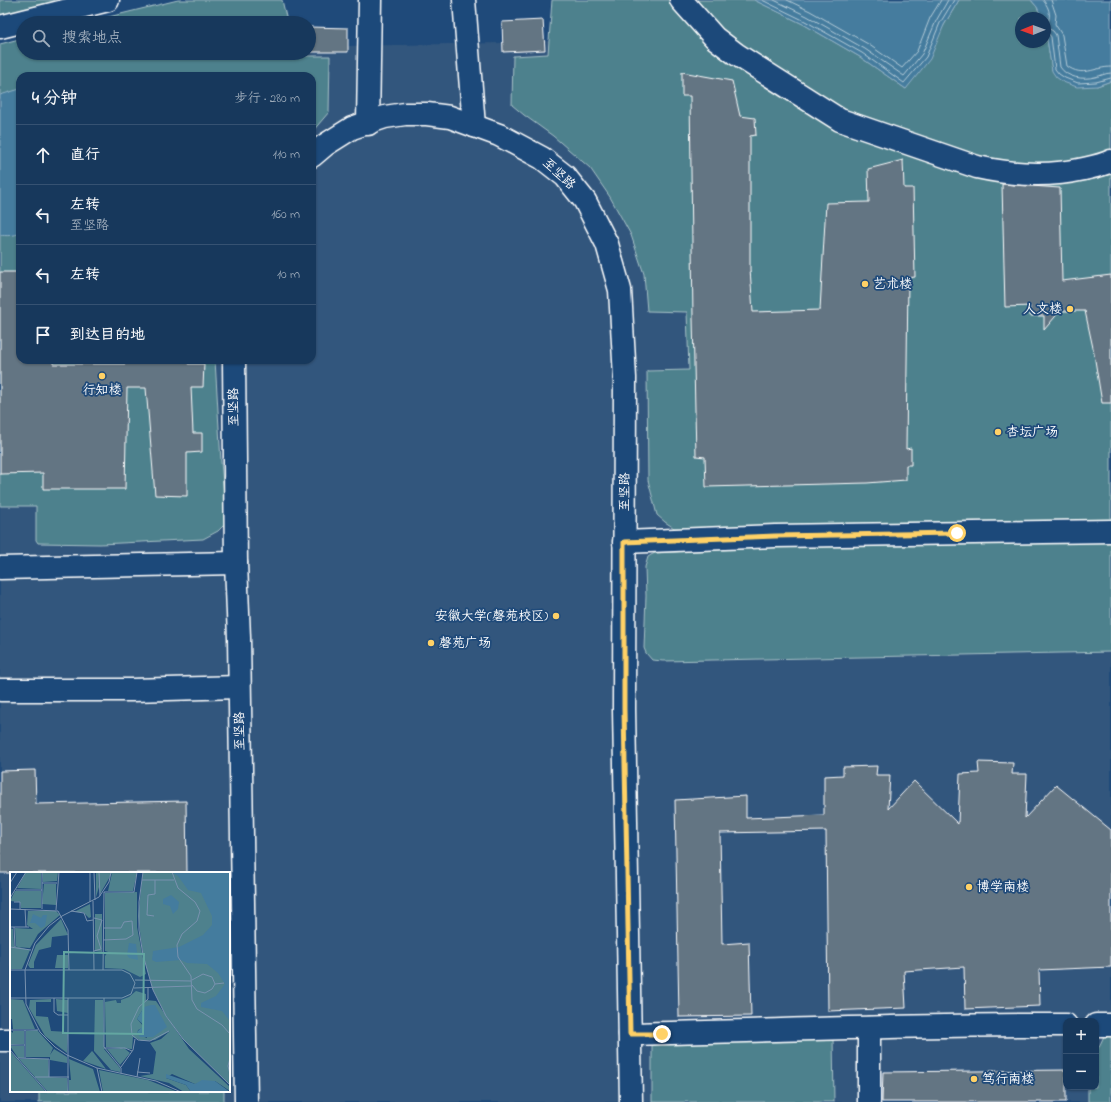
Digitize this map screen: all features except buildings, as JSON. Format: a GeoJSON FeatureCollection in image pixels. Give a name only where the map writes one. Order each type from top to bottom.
{"type":"FeatureCollection","features":[{"type":"Feature","properties":{"kind":"street"},"geometry":{"type":"LineString","coordinates":[[44,16],[108,0]]}},
{"type":"Feature","properties":{"kind":"street"},"geometry":{"type":"LineString","coordinates":[[368,124],[370,0]]}},
{"type":"Feature","properties":{"kind":"street"},"geometry":{"type":"LineString","coordinates":[[464,0],[474,126]]}},
{"type":"Feature","properties":{"kind":"street"},"geometry":{"type":"LineString","coordinates":[[681,0],[715,38],[736,54],[840,120],[977,167],[999,172],[1027,174],[1067,172],[1105,164],[1111,161]]}},
{"type":"Feature","properties":{"kind":"street"},"geometry":{"type":"LineString","coordinates":[[0,27],[16,23]]}},
{"type":"Feature","properties":{"kind":"street","name":"至坚路"},"geometry":{"type":"LineString","coordinates":[[316,153],[352,128],[368,124],[385,117],[427,114],[450,118],[499,135],[542,158],[565,176],[585,201],[607,244],[620,290],[626,436],[624,542],[624,709],[630,1102]]}},
{"type":"Feature","properties":{"kind":"street","name":"至坚路"},"geometry":{"type":"LineString","coordinates":[[234,364],[239,687],[237,1039],[246,1102]]}},
{"type":"Feature","properties":{"kind":"street"},"geometry":{"type":"LineString","coordinates":[[624,542],[783,536],[1111,531]]}},
{"type":"Feature","properties":{"kind":"street"},"geometry":{"type":"LineString","coordinates":[[0,568],[236,563]]}},
{"type":"Feature","properties":{"kind":"street"},"geometry":{"type":"LineString","coordinates":[[0,690],[132,690],[239,687]]}},
{"type":"Feature","properties":{"kind":"street"},"geometry":{"type":"LineString","coordinates":[[630,1034],[1063,1025]]}},
{"type":"Feature","properties":{"kind":"street"},"geometry":{"type":"LineString","coordinates":[[1099,1025],[1111,1025]]}},
{"type":"Feature","properties":{"kind":"street"},"geometry":{"type":"LineString","coordinates":[[869,1028],[869,1102]]}},
{"type":"Feature","properties":{"kind":"shaded area","name":"安徽大学(磬苑校区)"},"geometry":{"type":"Polygon","coordinates":[[[552,0],[1111,0],[1111,1102],[0,1102],[0,44],[16,40],[16,60],[316,60],[316,27],[348,28],[348,46],[503,43],[502,22],[543,20],[544,41],[549,41],[552,0]]]}},
{"type":"Feature","properties":{"kind":"green space"},"geometry":{"type":"Polygon","coordinates":[[[0,0],[108,0],[44,16],[16,16],[16,23],[0,27],[0,0]]]}},
{"type":"Feature","properties":{"kind":"green space"},"geometry":{"type":"Polygon","coordinates":[[[178,0],[282,0],[286,16],[113,16],[178,0]]]}},
{"type":"Feature","properties":{"kind":"green space"},"geometry":{"type":"Polygon","coordinates":[[[552,0],[674,0],[781,87],[981,173],[1111,168],[1111,525],[705,529],[674,528],[657,515],[648,480],[647,371],[689,370],[687,312],[647,311],[644,274],[631,235],[610,197],[590,168],[553,136],[512,105],[513,56],[548,54],[552,0]]]}},
{"type":"Feature","properties":{"kind":"green space"},"geometry":{"type":"Polygon","coordinates":[[[684,0],[754,0],[803,24],[860,57],[906,89],[959,0],[1031,0],[1039,12],[1015,12],[1015,48],[1048,48],[1052,70],[1097,86],[1111,81],[1111,161],[1042,174],[886,137],[784,84],[684,0]]]}},
{"type":"Feature","properties":{"kind":"green space"},"geometry":{"type":"Polygon","coordinates":[[[16,40],[16,60],[316,60],[316,56],[330,56],[329,112],[316,127],[316,72],[16,72],[16,364],[215,364],[226,516],[224,525],[218,531],[203,539],[100,544],[38,543],[36,540],[36,506],[0,506],[0,44],[16,40]]]}},
{"type":"Feature","properties":{"kind":"green space"},"geometry":{"type":"Polygon","coordinates":[[[1111,541],[1111,652],[663,661],[652,660],[644,648],[646,596],[645,567],[648,557],[655,553],[787,546],[872,546],[1111,541]]]}},
{"type":"Feature","properties":{"kind":"green space"},"geometry":{"type":"Polygon","coordinates":[[[1106,1032],[1111,1032],[1111,1102],[1088,1102],[1088,1090],[1099,1090],[1099,1047],[1106,1032]]]}},
{"type":"Feature","properties":{"kind":"green space"},"geometry":{"type":"Polygon","coordinates":[[[833,1038],[834,1102],[652,1102],[652,1044],[833,1038]]]}},
{"type":"Feature","properties":{"kind":"green space"},"geometry":{"type":"Polygon","coordinates":[[[39,1092],[224,1092],[224,1102],[39,1102],[39,1092]]]}},
{"type":"Feature","properties":{"kind":"water"},"geometry":{"type":"Polygon","coordinates":[[[754,0],[959,0],[944,25],[930,59],[906,89],[860,57],[803,24],[754,0]]]}},
{"type":"Feature","properties":{"kind":"water"},"geometry":{"type":"Polygon","coordinates":[[[1031,0],[1111,0],[1111,81],[1097,86],[1077,87],[1063,82],[1056,77],[1052,71],[1048,48],[1051,48],[1051,12],[1039,12],[1031,0]]]}},
{"type":"Feature","properties":{"kind":"water"},"geometry":{"type":"Polygon","coordinates":[[[16,90],[16,234],[7,236],[0,235],[0,95],[16,90]]]}},
{"type":"Feature","properties":{"kind":"place","name":"艺术楼"},"geometry":{"type":"Point","coordinates":[865,284]}},
{"type":"Feature","properties":{"kind":"place","name":"人文楼"},"geometry":{"type":"Point","coordinates":[1070,309]}},
{"type":"Feature","properties":{"kind":"place","name":"行知楼"},"geometry":{"type":"Point","coordinates":[102,376]}},
{"type":"Feature","properties":{"kind":"place","name":"杏坛广场"},"geometry":{"type":"Point","coordinates":[998,432]}},
{"type":"Feature","properties":{"kind":"place","name":"安徽大学(磬苑校区)"},"geometry":{"type":"Point","coordinates":[556,616]}},
{"type":"Feature","properties":{"kind":"place","name":"磬苑广场"},"geometry":{"type":"Point","coordinates":[431,643]}},
{"type":"Feature","properties":{"kind":"place","name":"博学南楼"},"geometry":{"type":"Point","coordinates":[969,887]}},
{"type":"Feature","properties":{"kind":"place","name":"笃行南楼"},"geometry":{"type":"Point","coordinates":[974,1079]}},
{"type":"Feature","properties":{"kind":"route"},"geometry":{"type":"LineString","coordinates":[[662,1034],[630,1034],[624,709],[624,542],[775,536],[957,533]]}}]}
